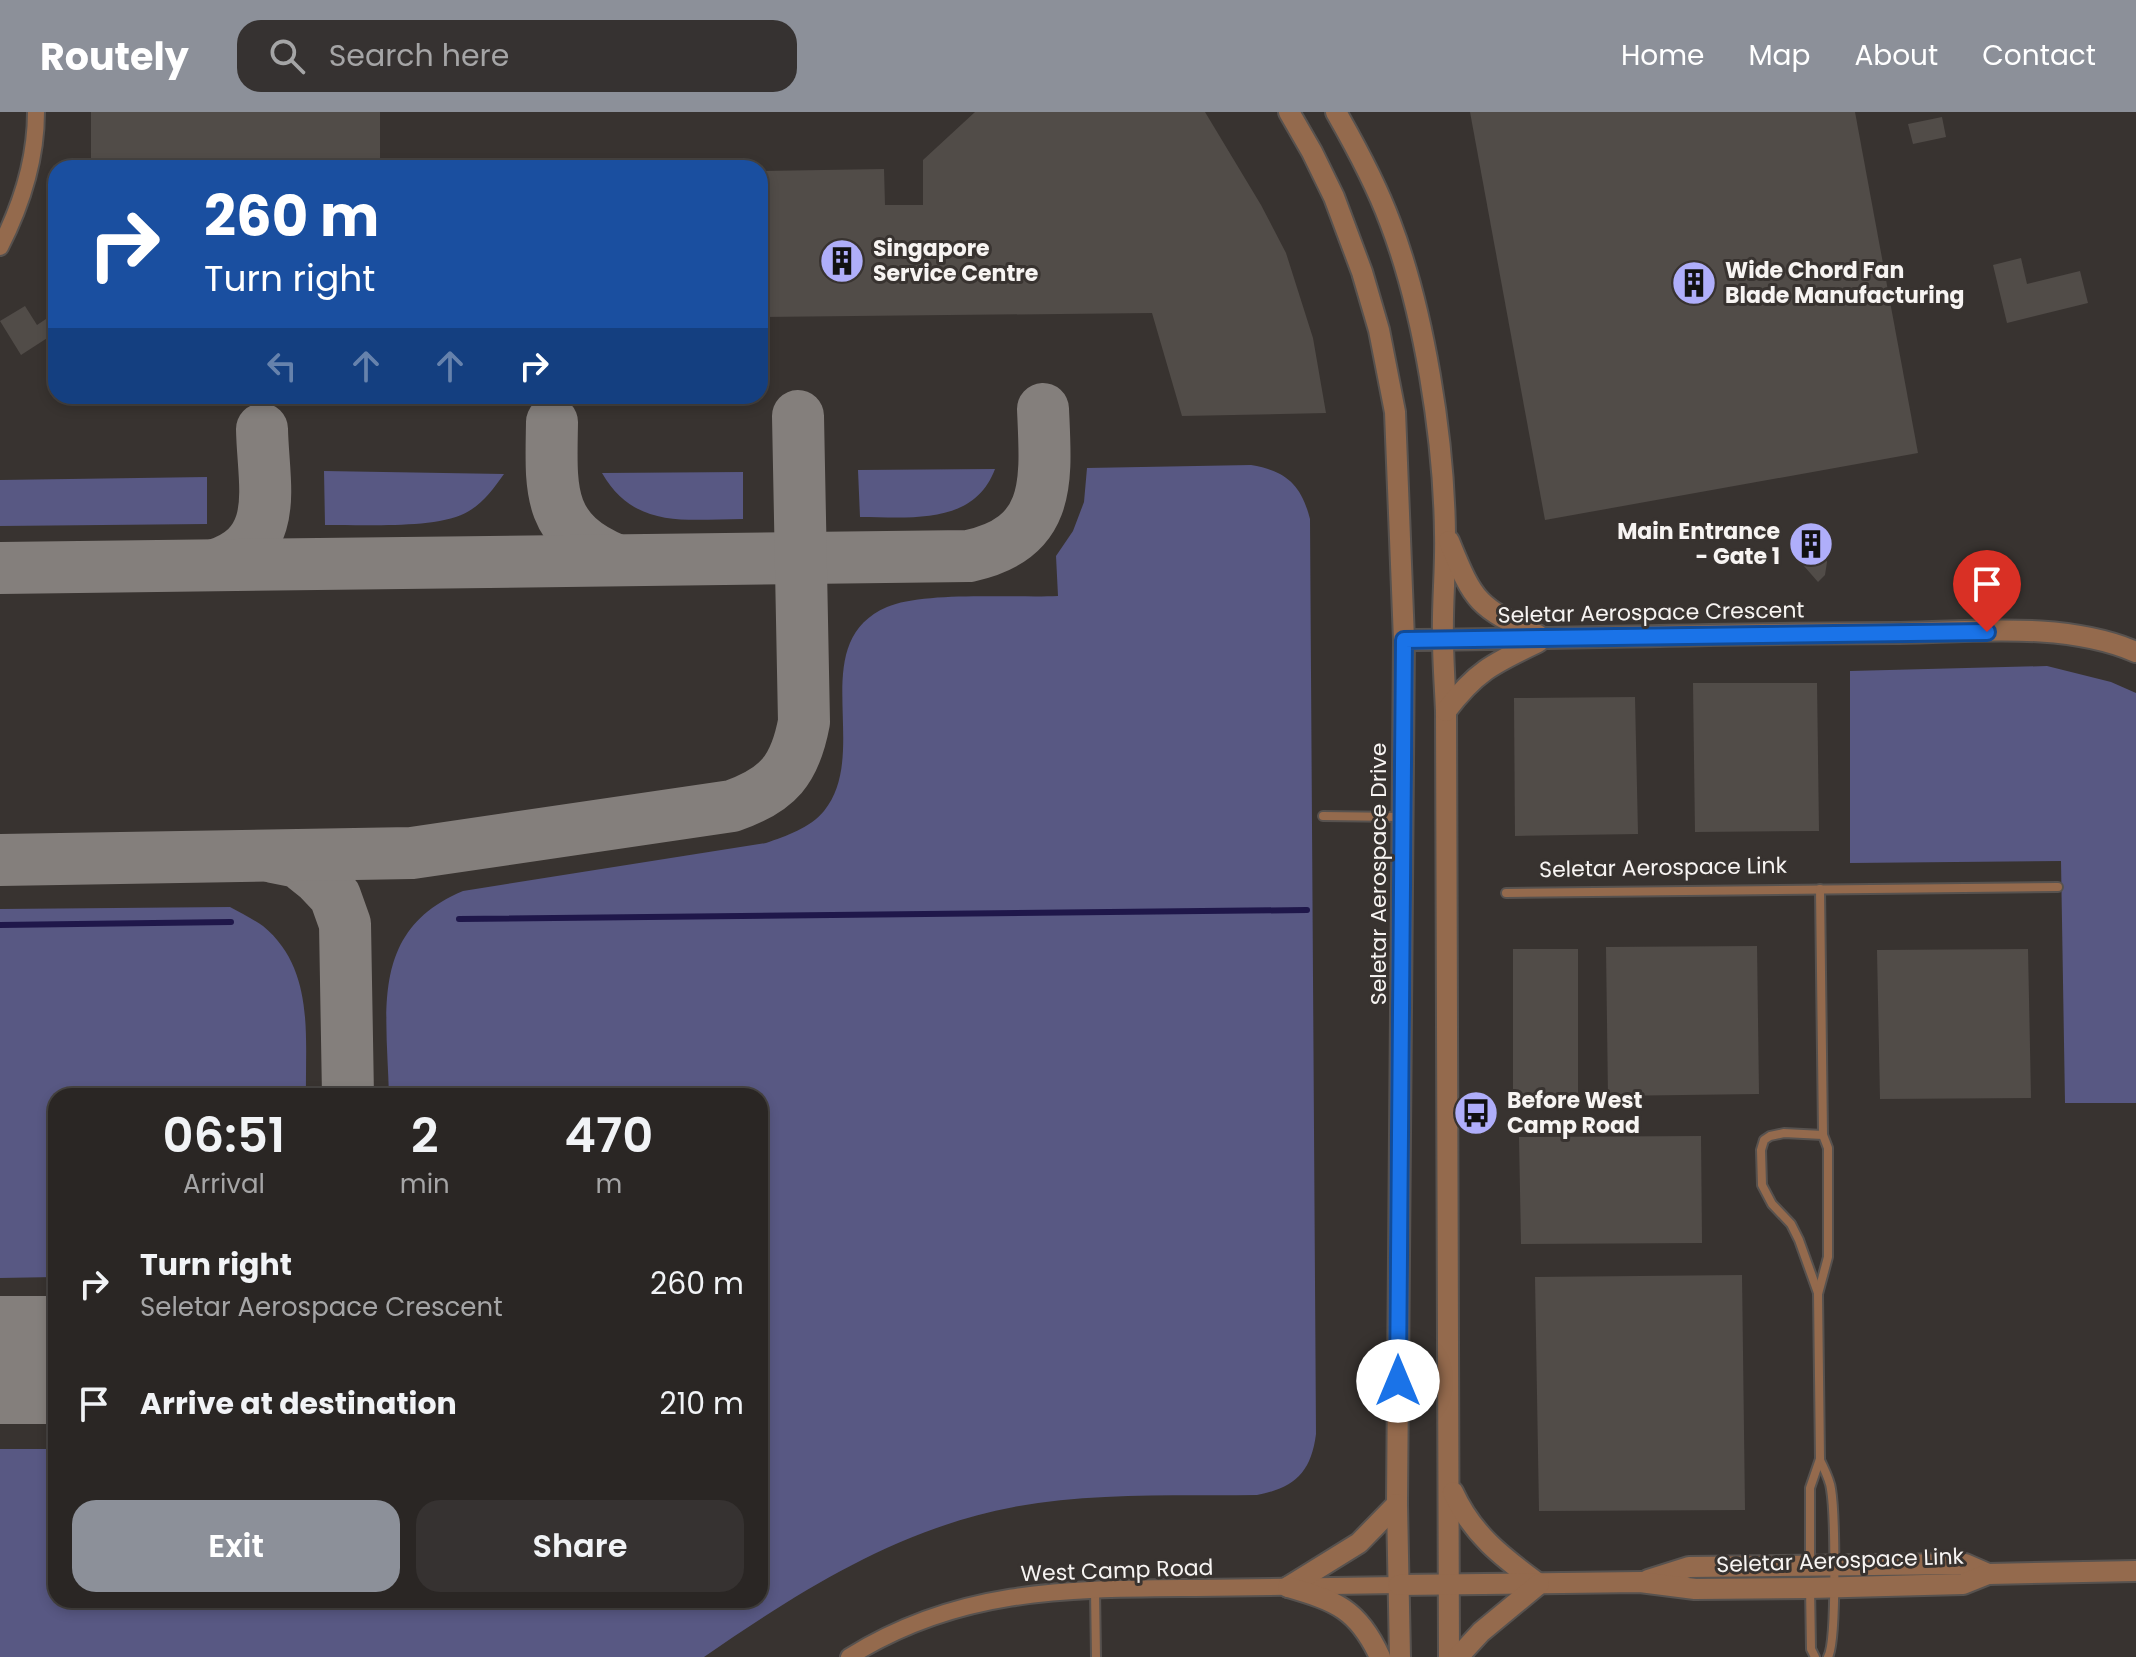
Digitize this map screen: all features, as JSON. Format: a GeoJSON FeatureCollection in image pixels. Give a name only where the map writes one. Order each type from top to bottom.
{"type":"FeatureCollection","features":[{"type":"Feature","properties":{"kind":"street"},"geometry":{"type":"LineString","coordinates":[[0,247],[22,195],[36,136],[36,112]]}},
{"type":"Feature","properties":{"kind":"street","name":"Seletar Aerospace Drive"},"geometry":{"type":"LineString","coordinates":[[1289,112],[1334,197],[1362,272],[1379,330],[1395,412],[1404,640],[1397,1504],[1400,1657]]}},
{"type":"Feature","properties":{"kind":"street"},"geometry":{"type":"LineString","coordinates":[[1336,112],[1359,153],[1390,221],[1407,275],[1422,337],[1438,439],[1445,533],[1449,1657]]}},
{"type":"Feature","properties":{"kind":"street"},"geometry":{"type":"LineString","coordinates":[[1445,533],[1475,598],[1493,614],[1545,638]]}},
{"type":"Feature","properties":{"kind":"street","name":"Seletar Aerospace Crescent"},"geometry":{"type":"LineString","coordinates":[[1404,640],[2045,632],[2095,638],[2136,652]]}},
{"type":"Feature","properties":{"kind":"street"},"geometry":{"type":"LineString","coordinates":[[1446,711],[1474,677],[1545,638]]}},
{"type":"Feature","properties":{"kind":"street"},"geometry":{"type":"LineString","coordinates":[[1449,1484],[1474,1530],[1494,1551],[1539,1584],[1481,1632],[1458,1657]]}},
{"type":"Feature","properties":{"kind":"street"},"geometry":{"type":"LineString","coordinates":[[1288,1587],[1359,1543],[1397,1504]]}},
{"type":"Feature","properties":{"kind":"street","name":"Seletar Aerospace Link"},"geometry":{"type":"LineString","coordinates":[[1640,1582],[1689,1567],[1810,1564],[1965,1564],[1988,1574]]}},
{"type":"Feature","properties":{"kind":"street","name":"Seletar Aerospace Link"},"geometry":{"type":"LineString","coordinates":[[1399,1585],[1640,1582],[1695,1589],[1810,1588],[1963,1584],[1988,1574],[2136,1571]]}},
{"type":"Feature","properties":{"kind":"street","name":"West Camp Road"},"geometry":{"type":"LineString","coordinates":[[849,1657],[881,1637],[939,1612],[1010,1596],[1095,1589],[1399,1585]]}},
{"type":"Feature","properties":{"kind":"street"},"geometry":{"type":"LineString","coordinates":[[1288,1587],[1330,1599],[1350,1614],[1361,1624],[1380,1657]]}},
{"type":"Feature","properties":{"kind":"lane"},"geometry":{"type":"LineString","coordinates":[[1323,816],[1402,817]]}},
{"type":"Feature","properties":{"kind":"lane","name":"Seletar Aerospace Link"},"geometry":{"type":"LineString","coordinates":[[1506,893],[2058,887]]}},
{"type":"Feature","properties":{"kind":"lane"},"geometry":{"type":"LineString","coordinates":[[1815,1657],[1811,1649],[1810,1488],[1820,1459],[1818,1294],[1828,1257],[1820,889]]}},
{"type":"Feature","properties":{"kind":"lane"},"geometry":{"type":"LineString","coordinates":[[1818,1294],[1791,1224],[1772,1204],[1762,1185],[1761,1150],[1764,1140],[1770,1136],[1784,1133],[1823,1135]]}},
{"type":"Feature","properties":{"kind":"lane"},"geometry":{"type":"LineString","coordinates":[[1820,1459],[1831,1487],[1834,1587],[1832,1649],[1828,1657]]}},
{"type":"Feature","properties":{"kind":"lane"},"geometry":{"type":"LineString","coordinates":[[1095,1589],[1096,1657]]}},
{"type":"Feature","properties":{"kind":"shaded area"},"geometry":{"type":"Polygon","coordinates":[[[1251,465],[1274,471],[1290,481],[1302,497],[1310,519],[1316,1434],[1305,1469],[1291,1483],[1257,1495],[1074,1499],[1014,1507],[971,1517],[930,1530],[851,1566],[813,1586],[704,1657],[0,1657],[0,1449],[48,1449],[48,1608],[768,1608],[768,1088],[389,1088],[386,1034],[390,977],[398,951],[412,928],[433,908],[463,891],[766,843],[805,827],[824,811],[837,787],[842,759],[843,672],[849,646],[862,624],[887,607],[923,599],[1058,596],[1056,556],[1073,531],[1084,502],[1087,468],[1251,465]]]}},
{"type":"Feature","properties":{"kind":"shaded area"},"geometry":{"type":"Polygon","coordinates":[[[995,469],[972,501],[956,509],[919,517],[860,517],[858,470],[995,469]]]}},
{"type":"Feature","properties":{"kind":"shaded area"},"geometry":{"type":"Polygon","coordinates":[[[324,471],[504,474],[479,503],[456,517],[420,524],[325,525],[324,471]]]}},
{"type":"Feature","properties":{"kind":"shaded area"},"geometry":{"type":"Polygon","coordinates":[[[743,472],[743,519],[702,520],[646,513],[615,491],[602,473],[743,472]]]}},
{"type":"Feature","properties":{"kind":"shaded area"},"geometry":{"type":"Polygon","coordinates":[[[207,477],[207,524],[0,526],[0,480],[207,477]]]}},
{"type":"Feature","properties":{"kind":"shaded area"},"geometry":{"type":"Polygon","coordinates":[[[2047,666],[2111,682],[2136,693],[2136,1103],[2065,1103],[2061,861],[1850,863],[1850,671],[2047,666]]]}},
{"type":"Feature","properties":{"kind":"shaded area"},"geometry":{"type":"Polygon","coordinates":[[[230,907],[263,926],[280,943],[292,962],[304,1005],[306,1088],[48,1088],[48,1277],[0,1278],[0,909],[230,907]]]}},
{"type":"Feature","properties":{"kind":"building"},"geometry":{"type":"Polygon","coordinates":[[[91,112],[380,112],[380,160],[91,160],[91,112]]]}},
{"type":"Feature","properties":{"kind":"building"},"geometry":{"type":"Polygon","coordinates":[[[975,112],[1205,112],[1286,253],[1313,338],[1326,413],[1182,416],[1152,313],[768,317],[768,171],[884,169],[885,205],[923,205],[923,160],[975,112]]]}},
{"type":"Feature","properties":{"kind":"building","name":"Wide Chord Fan Blade Manufacturing"},"geometry":{"type":"Polygon","coordinates":[[[1470,112],[1855,112],[1918,453],[1545,520],[1470,112]]]}},
{"type":"Feature","properties":{"kind":"building"},"geometry":{"type":"Polygon","coordinates":[[[1942,117],[1946,137],[1913,144],[1908,124],[1942,117]]]}},
{"type":"Feature","properties":{"kind":"building"},"geometry":{"type":"Polygon","coordinates":[[[2021,258],[2027,284],[2080,271],[2088,303],[2007,323],[1993,265],[2021,258]]]}},
{"type":"Feature","properties":{"kind":"building"},"geometry":{"type":"Polygon","coordinates":[[[25,306],[37,325],[46,319],[48,338],[21,355],[0,321],[25,306]]]}},
{"type":"Feature","properties":{"kind":"building","name":"Main Entrance - Gate 1"},"geometry":{"type":"Polygon","coordinates":[[[1821,525],[1827,562],[1825,575],[1818,582],[1804,566],[1796,530],[1821,525]]]}},
{"type":"Feature","properties":{"kind":"building"},"geometry":{"type":"Polygon","coordinates":[[[1693,683],[1817,683],[1819,831],[1695,832],[1693,683]]]}},
{"type":"Feature","properties":{"kind":"building"},"geometry":{"type":"Polygon","coordinates":[[[1635,697],[1638,834],[1515,836],[1514,698],[1635,697]]]}},
{"type":"Feature","properties":{"kind":"building"},"geometry":{"type":"Polygon","coordinates":[[[1757,946],[1759,1094],[1608,1096],[1606,947],[1757,946]]]}},
{"type":"Feature","properties":{"kind":"building"},"geometry":{"type":"Polygon","coordinates":[[[1513,949],[1578,949],[1578,1094],[1513,1094],[1513,949]]]}},
{"type":"Feature","properties":{"kind":"building"},"geometry":{"type":"Polygon","coordinates":[[[2028,949],[2031,1098],[1880,1099],[1877,950],[2028,949]]]}},
{"type":"Feature","properties":{"kind":"building"},"geometry":{"type":"Polygon","coordinates":[[[1701,1136],[1702,1243],[1521,1244],[1519,1137],[1701,1136]]]}},
{"type":"Feature","properties":{"kind":"building"},"geometry":{"type":"Polygon","coordinates":[[[1742,1275],[1745,1510],[1539,1511],[1535,1277],[1742,1275]]]}},
{"type":"Feature","properties":{"kind":"waterway"},"geometry":{"type":"LineString","coordinates":[[459,919],[1307,910]]}},
{"type":"Feature","properties":{"kind":"waterway"},"geometry":{"type":"LineString","coordinates":[[0,925],[231,922]]}},
{"type":"Feature","properties":{"kind":"taxiway"},"geometry":{"type":"LineString","coordinates":[[0,568],[969,556],[996,547],[1016,535],[1030,520],[1039,502],[1043,482],[1043,409]]}},
{"type":"Feature","properties":{"kind":"taxiway"},"geometry":{"type":"LineString","coordinates":[[0,860],[412,853],[732,806],[761,793],[773,785],[789,765],[804,722],[798,416]]}},
{"type":"Feature","properties":{"kind":"taxiway"},"geometry":{"type":"LineString","coordinates":[[552,422],[553,487],[557,505],[576,536],[616,560]]}},
{"type":"Feature","properties":{"kind":"taxiway"},"geometry":{"type":"LineString","coordinates":[[215,565],[236,555],[251,543],[260,528],[265,491],[262,429]]}},
{"type":"Feature","properties":{"kind":"taxiway"},"geometry":{"type":"LineString","coordinates":[[273,857],[298,862],[318,878],[335,896],[345,924],[348,1088]]}},
{"type":"Feature","properties":{"kind":"runway"},"geometry":{"type":"LineString","coordinates":[[0,1360],[48,1360]]}},
{"type":"Feature","properties":{"kind":"place","name":"Singapore Service Centre"},"geometry":{"type":"Point","coordinates":[842,261]}},
{"type":"Feature","properties":{"kind":"place","name":"Wide Chord Fan Blade Manufacturing"},"geometry":{"type":"Point","coordinates":[1694,283]}},
{"type":"Feature","properties":{"kind":"place","name":"Main Entrance - Gate 1"},"geometry":{"type":"Point","coordinates":[1811,544]}},
{"type":"Feature","properties":{"kind":"place","name":"Before West Camp Road"},"geometry":{"type":"Point","coordinates":[1476,1113]}},
{"type":"Feature","properties":{"kind":"route"},"geometry":{"type":"LineString","coordinates":[[1398,1381],[1404,640],[1987,632]]}}]}
